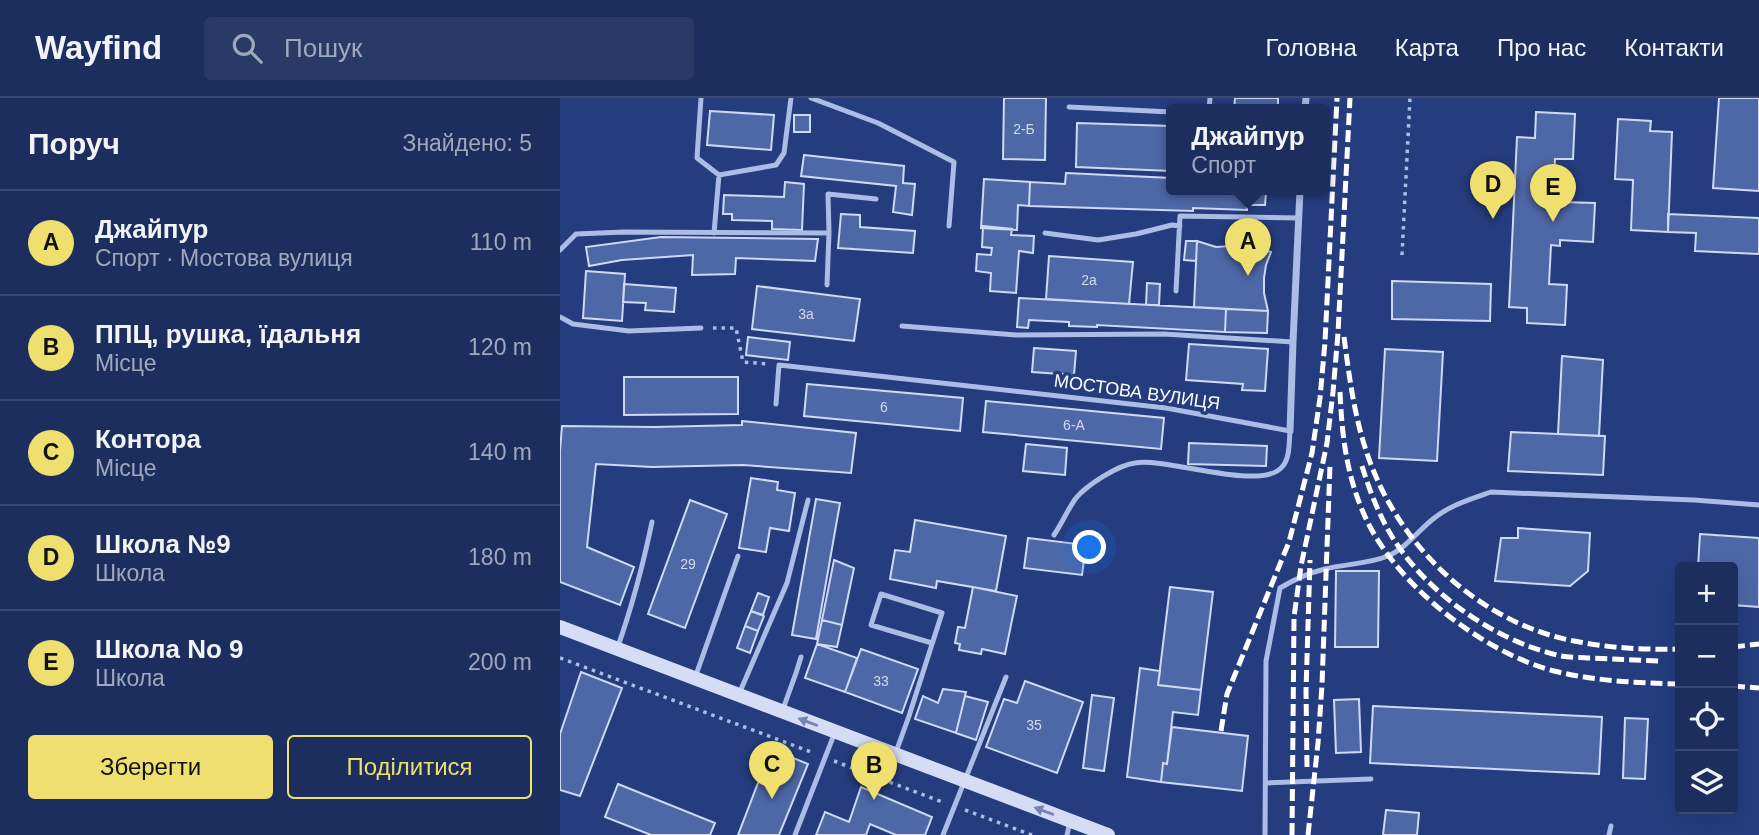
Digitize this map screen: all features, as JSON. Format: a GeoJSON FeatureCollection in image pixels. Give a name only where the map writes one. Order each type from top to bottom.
{"type":"FeatureCollection","features":[{"type":"Feature","properties":{"kind":"main road"},"geometry":{"type":"LineString","coordinates":[[560,627],[964,781],[1068,828],[1108,835]]}},
{"type":"Feature","properties":{"kind":"street"},"geometry":{"type":"LineString","coordinates":[[1290,431],[1300,195]]}},
{"type":"Feature","properties":{"kind":"lane"},"geometry":{"type":"LineString","coordinates":[[701,98],[697,158],[719,175],[776,165],[784,153],[791,98]]}},
{"type":"Feature","properties":{"kind":"lane"},"geometry":{"type":"LineString","coordinates":[[811,98],[878,123],[954,162],[949,226]]}},
{"type":"Feature","properties":{"kind":"lane"},"geometry":{"type":"LineString","coordinates":[[1069,107],[1166,112]]}},
{"type":"Feature","properties":{"kind":"lane"},"geometry":{"type":"LineString","coordinates":[[713,233],[719,175]]}},
{"type":"Feature","properties":{"kind":"lane"},"geometry":{"type":"LineString","coordinates":[[827,285],[828,194],[876,199]]}},
{"type":"Feature","properties":{"kind":"lane"},"geometry":{"type":"LineString","coordinates":[[1175,291],[1180,216],[1299,218]]}},
{"type":"Feature","properties":{"kind":"lane"},"geometry":{"type":"LineString","coordinates":[[1045,233],[1098,240],[1172,225],[1180,226]]}},
{"type":"Feature","properties":{"kind":"lane"},"geometry":{"type":"LineString","coordinates":[[560,250],[576,234],[829,233]]}},
{"type":"Feature","properties":{"kind":"lane"},"geometry":{"type":"LineString","coordinates":[[560,317],[573,324],[629,331],[701,328]]}},
{"type":"Feature","properties":{"kind":"lane"},"geometry":{"type":"LineString","coordinates":[[902,326],[1016,335],[1164,334],[1293,342]]}},
{"type":"Feature","properties":{"kind":"lane"},"geometry":{"type":"LineString","coordinates":[[776,404],[779,365]]}},
{"type":"Feature","properties":{"kind":"lane","name":"МОСТОВА ВУЛИЦЯ"},"geometry":{"type":"LineString","coordinates":[[779,365],[1166,408],[1290,431]]}},
{"type":"Feature","properties":{"kind":"lane"},"geometry":{"type":"LineString","coordinates":[[1054,535],[1077,497],[1121,467],[1148,462],[1209,473],[1249,476],[1275,473],[1286,460],[1290,431]]}},
{"type":"Feature","properties":{"kind":"lane"},"geometry":{"type":"LineString","coordinates":[[1265,835],[1266,661],[1280,588],[1325,568],[1390,556],[1434,517],[1461,501],[1492,492],[1759,505]]}},
{"type":"Feature","properties":{"kind":"lane"},"geometry":{"type":"LineString","coordinates":[[738,695],[787,583],[808,500]]}},
{"type":"Feature","properties":{"kind":"lane"},"geometry":{"type":"LineString","coordinates":[[617,649],[626,625],[652,522]]}},
{"type":"Feature","properties":{"kind":"lane"},"geometry":{"type":"LineString","coordinates":[[695,678],[738,556]]}},
{"type":"Feature","properties":{"kind":"lane"},"geometry":{"type":"LineString","coordinates":[[895,755],[942,613],[881,594],[871,625],[932,643]]}},
{"type":"Feature","properties":{"kind":"lane"},"geometry":{"type":"LineString","coordinates":[[782,712],[801,657]]}},
{"type":"Feature","properties":{"kind":"lane"},"geometry":{"type":"LineString","coordinates":[[943,835],[1006,677]]}},
{"type":"Feature","properties":{"kind":"lane"},"geometry":{"type":"LineString","coordinates":[[795,835],[835,732]]}},
{"type":"Feature","properties":{"kind":"lane"},"geometry":{"type":"LineString","coordinates":[[1266,783],[1371,779]]}},
{"type":"Feature","properties":{"kind":"lane"},"geometry":{"type":"LineString","coordinates":[[1609,835],[1611,826]]}},
{"type":"Feature","properties":{"kind":"path"},"geometry":{"type":"LineString","coordinates":[[1402,255],[1410,98]]}},
{"type":"Feature","properties":{"kind":"path"},"geometry":{"type":"LineString","coordinates":[[701,328],[736,328],[743,362],[779,365]]}},
{"type":"Feature","properties":{"kind":"path"},"geometry":{"type":"LineString","coordinates":[[560,658],[1032,835]]}},
{"type":"Feature","properties":{"kind":"building"},"geometry":{"type":"Polygon","coordinates":[[[1004,98],[1046,98],[1045,160],[1003,159],[1004,98]]]}},
{"type":"Feature","properties":{"kind":"building"},"geometry":{"type":"Polygon","coordinates":[[[1235,98],[1278,98],[1278,104],[1234,104],[1235,98]]]}},
{"type":"Feature","properties":{"kind":"building"},"geometry":{"type":"Polygon","coordinates":[[[1719,98],[1759,98],[1759,191],[1713,188],[1719,98]]]}},
{"type":"Feature","properties":{"kind":"building"},"geometry":{"type":"Polygon","coordinates":[[[710,111],[774,115],[771,150],[707,145],[710,111]]]}},
{"type":"Feature","properties":{"kind":"building"},"geometry":{"type":"Polygon","coordinates":[[[1536,112],[1575,114],[1573,159],[1555,159],[1553,197],[1562,197],[1562,202],[1595,203],[1593,242],[1560,240],[1560,246],[1551,245],[1549,284],[1567,285],[1565,325],[1527,323],[1527,308],[1509,307],[1517,137],[1535,138],[1536,112]]]}},
{"type":"Feature","properties":{"kind":"building"},"geometry":{"type":"Polygon","coordinates":[[[794,115],[810,115],[810,132],[794,132],[794,115]]]}},
{"type":"Feature","properties":{"kind":"building"},"geometry":{"type":"Polygon","coordinates":[[[1618,119],[1651,121],[1650,131],[1672,132],[1668,232],[1631,230],[1633,180],[1615,179],[1618,119]]]}},
{"type":"Feature","properties":{"kind":"building"},"geometry":{"type":"Polygon","coordinates":[[[1077,123],[1166,126],[1166,171],[1076,167],[1077,123]]]}},
{"type":"Feature","properties":{"kind":"building"},"geometry":{"type":"Polygon","coordinates":[[[804,155],[904,166],[903,183],[915,184],[912,215],[893,212],[896,186],[801,176],[804,155]]]}},
{"type":"Feature","properties":{"kind":"building"},"geometry":{"type":"Polygon","coordinates":[[[1066,173],[1166,178],[1166,195],[1266,195],[1265,205],[1247,205],[1247,210],[1193,208],[1193,211],[1029,206],[1030,182],[1065,184],[1066,173]]]}},
{"type":"Feature","properties":{"kind":"building"},"geometry":{"type":"Polygon","coordinates":[[[984,179],[1030,182],[1029,206],[1018,205],[1017,230],[981,228],[984,179]]]}},
{"type":"Feature","properties":{"kind":"building"},"geometry":{"type":"Polygon","coordinates":[[[785,182],[804,184],[802,230],[772,229],[772,221],[732,220],[732,214],[723,214],[724,195],[784,197],[785,182]]]}},
{"type":"Feature","properties":{"kind":"building"},"geometry":{"type":"Polygon","coordinates":[[[841,214],[860,215],[860,227],[915,231],[913,253],[838,248],[841,214]]]}},
{"type":"Feature","properties":{"kind":"building"},"geometry":{"type":"Polygon","coordinates":[[[1668,214],[1759,218],[1759,254],[1695,251],[1696,233],[1668,232],[1668,214]]]}},
{"type":"Feature","properties":{"kind":"building"},"geometry":{"type":"Polygon","coordinates":[[[983,226],[1012,229],[1011,235],[1034,236],[1033,253],[1019,251],[1016,293],[990,291],[991,273],[976,271],[977,254],[991,255],[992,248],[982,247],[983,226]]]}},
{"type":"Feature","properties":{"kind":"building"},"geometry":{"type":"Polygon","coordinates":[[[661,237],[818,239],[815,261],[736,258],[735,274],[692,275],[693,255],[622,260],[589,266],[586,247],[661,237]]]}},
{"type":"Feature","properties":{"kind":"building"},"geometry":{"type":"Polygon","coordinates":[[[1186,241],[1197,241],[1196,261],[1184,260],[1186,241]]]}},
{"type":"Feature","properties":{"kind":"building"},"geometry":{"type":"Polygon","coordinates":[[[1197,241],[1216,247],[1247,245],[1271,252],[1264,278],[1268,311],[1194,307],[1197,241]]]}},
{"type":"Feature","properties":{"kind":"building"},"geometry":{"type":"Polygon","coordinates":[[[1049,256],[1133,262],[1129,304],[1046,299],[1049,256]]]}},
{"type":"Feature","properties":{"kind":"building"},"geometry":{"type":"Polygon","coordinates":[[[586,271],[625,274],[622,321],[583,318],[586,271]]]}},
{"type":"Feature","properties":{"kind":"building"},"geometry":{"type":"Polygon","coordinates":[[[1392,281],[1491,284],[1490,321],[1392,319],[1392,281]]]}},
{"type":"Feature","properties":{"kind":"building"},"geometry":{"type":"Polygon","coordinates":[[[1147,283],[1160,284],[1159,305],[1146,305],[1147,283]]]}},
{"type":"Feature","properties":{"kind":"building"},"geometry":{"type":"Polygon","coordinates":[[[624,284],[676,288],[674,312],[645,310],[646,303],[623,302],[624,284]]]}},
{"type":"Feature","properties":{"kind":"building"},"geometry":{"type":"Polygon","coordinates":[[[757,286],[860,299],[854,341],[752,329],[757,286]]]}},
{"type":"Feature","properties":{"kind":"building"},"geometry":{"type":"Polygon","coordinates":[[[1019,298],[1226,309],[1225,332],[1069,326],[1069,322],[1029,320],[1028,328],[1017,327],[1019,298]]]}},
{"type":"Feature","properties":{"kind":"building"},"geometry":{"type":"Polygon","coordinates":[[[1226,309],[1268,311],[1267,333],[1225,332],[1226,309]]]}},
{"type":"Feature","properties":{"kind":"building"},"geometry":{"type":"Polygon","coordinates":[[[748,337],[790,342],[788,360],[746,355],[748,337]]]}},
{"type":"Feature","properties":{"kind":"building"},"geometry":{"type":"Polygon","coordinates":[[[1189,344],[1268,349],[1265,391],[1242,390],[1243,384],[1186,380],[1189,344]]]}},
{"type":"Feature","properties":{"kind":"building"},"geometry":{"type":"Polygon","coordinates":[[[1034,348],[1076,351],[1074,375],[1032,372],[1034,348]]]}},
{"type":"Feature","properties":{"kind":"building"},"geometry":{"type":"Polygon","coordinates":[[[1385,349],[1443,352],[1437,461],[1379,458],[1385,349]]]}},
{"type":"Feature","properties":{"kind":"building"},"geometry":{"type":"Polygon","coordinates":[[[1562,356],[1603,360],[1599,436],[1558,434],[1562,356]]]}},
{"type":"Feature","properties":{"kind":"building"},"geometry":{"type":"Polygon","coordinates":[[[624,377],[738,377],[738,414],[624,415],[624,377]]]}},
{"type":"Feature","properties":{"kind":"building"},"geometry":{"type":"Polygon","coordinates":[[[807,384],[963,398],[960,431],[804,416],[807,384]]]}},
{"type":"Feature","properties":{"kind":"building"},"geometry":{"type":"Polygon","coordinates":[[[986,401],[1164,418],[1161,449],[983,432],[986,401]]]}},
{"type":"Feature","properties":{"kind":"building"},"geometry":{"type":"Polygon","coordinates":[[[742,421],[856,433],[851,473],[743,465],[652,467],[596,464],[587,547],[634,567],[620,605],[560,582],[562,426],[742,425],[742,421]]]}},
{"type":"Feature","properties":{"kind":"building"},"geometry":{"type":"Polygon","coordinates":[[[1511,432],[1605,436],[1603,475],[1508,471],[1511,432]]]}},
{"type":"Feature","properties":{"kind":"building"},"geometry":{"type":"Polygon","coordinates":[[[1189,443],[1267,446],[1266,466],[1188,464],[1189,443]]]}},
{"type":"Feature","properties":{"kind":"building"},"geometry":{"type":"Polygon","coordinates":[[[1026,444],[1067,448],[1065,475],[1023,471],[1026,444]]]}},
{"type":"Feature","properties":{"kind":"building"},"geometry":{"type":"Polygon","coordinates":[[[751,478],[778,482],[777,490],[795,493],[789,531],[770,528],[766,552],[739,548],[751,478]]]}},
{"type":"Feature","properties":{"kind":"building"},"geometry":{"type":"Polygon","coordinates":[[[816,499],[840,503],[816,639],[792,635],[816,499]]]}},
{"type":"Feature","properties":{"kind":"building"},"geometry":{"type":"Polygon","coordinates":[[[690,500],[727,514],[685,628],[648,614],[690,500]]]}},
{"type":"Feature","properties":{"kind":"building"},"geometry":{"type":"Polygon","coordinates":[[[915,520],[1006,536],[996,591],[937,581],[936,588],[890,579],[895,550],[910,552],[915,520]]]}},
{"type":"Feature","properties":{"kind":"building"},"geometry":{"type":"Polygon","coordinates":[[[1518,528],[1590,533],[1588,571],[1570,586],[1495,581],[1501,538],[1518,538],[1518,528]]]}},
{"type":"Feature","properties":{"kind":"building"},"geometry":{"type":"Polygon","coordinates":[[[1700,534],[1759,538],[1759,607],[1738,605],[1738,562],[1698,562],[1700,534]]]}},
{"type":"Feature","properties":{"kind":"building"},"geometry":{"type":"Polygon","coordinates":[[[1028,538],[1086,545],[1082,575],[1024,568],[1028,538]]]}},
{"type":"Feature","properties":{"kind":"building"},"geometry":{"type":"Polygon","coordinates":[[[834,560],[854,568],[842,625],[822,620],[834,560]]]}},
{"type":"Feature","properties":{"kind":"building"},"geometry":{"type":"Polygon","coordinates":[[[1336,571],[1379,571],[1378,647],[1335,647],[1336,571]]]}},
{"type":"Feature","properties":{"kind":"building"},"geometry":{"type":"Polygon","coordinates":[[[973,587],[1017,596],[1005,654],[982,649],[981,654],[959,650],[960,644],[955,643],[958,627],[965,628],[973,587]]]}},
{"type":"Feature","properties":{"kind":"building"},"geometry":{"type":"Polygon","coordinates":[[[1170,587],[1213,592],[1201,690],[1158,685],[1170,587]]]}},
{"type":"Feature","properties":{"kind":"building"},"geometry":{"type":"Polygon","coordinates":[[[758,593],[769,597],[763,615],[751,611],[758,593]]]}},
{"type":"Feature","properties":{"kind":"building"},"geometry":{"type":"Polygon","coordinates":[[[751,611],[764,616],[758,631],[745,626],[751,611]]]}},
{"type":"Feature","properties":{"kind":"building"},"geometry":{"type":"Polygon","coordinates":[[[822,620],[842,625],[837,647],[817,644],[822,620]]]}},
{"type":"Feature","properties":{"kind":"building"},"geometry":{"type":"Polygon","coordinates":[[[745,626],[758,631],[750,653],[737,648],[745,626]]]}},
{"type":"Feature","properties":{"kind":"building"},"geometry":{"type":"Polygon","coordinates":[[[817,644],[857,658],[845,692],[805,678],[817,644]]]}},
{"type":"Feature","properties":{"kind":"building"},"geometry":{"type":"Polygon","coordinates":[[[861,649],[918,669],[902,713],[845,692],[861,649]]]}},
{"type":"Feature","properties":{"kind":"building"},"geometry":{"type":"Polygon","coordinates":[[[1140,668],[1160,671],[1158,685],[1201,690],[1198,715],[1173,712],[1167,764],[1163,763],[1161,782],[1127,777],[1140,668]]]}},
{"type":"Feature","properties":{"kind":"building"},"geometry":{"type":"Polygon","coordinates":[[[581,672],[622,688],[580,796],[560,790],[560,734],[581,672]]]}},
{"type":"Feature","properties":{"kind":"building"},"geometry":{"type":"Polygon","coordinates":[[[1025,681],[1083,702],[1057,773],[986,747],[1004,699],[1017,703],[1025,681]]]}},
{"type":"Feature","properties":{"kind":"building"},"geometry":{"type":"Polygon","coordinates":[[[943,689],[966,692],[956,733],[915,719],[923,696],[938,703],[943,689]]]}},
{"type":"Feature","properties":{"kind":"building"},"geometry":{"type":"Polygon","coordinates":[[[1092,695],[1114,698],[1104,771],[1083,768],[1092,695]]]}},
{"type":"Feature","properties":{"kind":"building"},"geometry":{"type":"Polygon","coordinates":[[[965,696],[988,702],[976,740],[956,733],[965,696]]]}},
{"type":"Feature","properties":{"kind":"building"},"geometry":{"type":"Polygon","coordinates":[[[1359,699],[1361,752],[1336,753],[1334,700],[1359,699]]]}},
{"type":"Feature","properties":{"kind":"building"},"geometry":{"type":"Polygon","coordinates":[[[1373,706],[1602,717],[1599,774],[1370,763],[1373,706]]]}},
{"type":"Feature","properties":{"kind":"building"},"geometry":{"type":"Polygon","coordinates":[[[1625,718],[1648,719],[1645,779],[1623,778],[1625,718]]]}},
{"type":"Feature","properties":{"kind":"building"},"geometry":{"type":"Polygon","coordinates":[[[1172,727],[1248,736],[1242,791],[1161,782],[1163,763],[1167,764],[1172,727]]]}},
{"type":"Feature","properties":{"kind":"building"},"geometry":{"type":"Polygon","coordinates":[[[771,749],[808,764],[779,835],[738,835],[771,749]]]}},
{"type":"Feature","properties":{"kind":"building"},"geometry":{"type":"Polygon","coordinates":[[[618,784],[715,823],[710,835],[651,835],[605,817],[618,784]]]}},
{"type":"Feature","properties":{"kind":"building"},"geometry":{"type":"Polygon","coordinates":[[[861,787],[932,817],[925,835],[896,835],[870,824],[866,835],[816,835],[825,812],[849,822],[861,787]]]}},
{"type":"Feature","properties":{"kind":"building"},"geometry":{"type":"Polygon","coordinates":[[[1386,810],[1419,813],[1417,835],[1383,835],[1386,810]]]}},
{"type":"Feature","properties":{"kind":"railway"},"geometry":{"type":"LineString","coordinates":[[1221,731],[1227,694],[1289,542],[1312,453],[1325,342],[1337,98]]}},
{"type":"Feature","properties":{"kind":"railway"},"geometry":{"type":"LineString","coordinates":[[1292,835],[1294,617],[1301,566],[1327,443],[1333,392],[1350,98]]}},
{"type":"Feature","properties":{"kind":"railway"},"geometry":{"type":"LineString","coordinates":[[1344,337],[1358,423],[1374,472],[1407,531],[1453,581],[1510,619],[1541,632],[1600,645],[1675,649]]}},
{"type":"Feature","properties":{"kind":"railway"},"geometry":{"type":"LineString","coordinates":[[1340,392],[1346,453],[1363,512],[1395,564],[1442,611],[1497,648],[1526,662],[1554,671],[1616,681],[1675,684]]}},
{"type":"Feature","properties":{"kind":"railway"},"geometry":{"type":"LineString","coordinates":[[1308,835],[1322,685],[1330,465]]}},
{"type":"Feature","properties":{"kind":"railway"},"geometry":{"type":"LineString","coordinates":[[1362,466],[1379,511],[1400,548],[1417,570],[1437,589],[1482,623],[1507,637],[1561,656],[1659,661]]}},
{"type":"Feature","properties":{"kind":"railway"},"geometry":{"type":"LineString","coordinates":[[1307,767],[1306,691],[1310,560]]}},
{"type":"Feature","properties":{"kind":"railway"},"geometry":{"type":"LineString","coordinates":[[1738,646],[1759,644]]}},
{"type":"Feature","properties":{"kind":"railway"},"geometry":{"type":"LineString","coordinates":[[1738,686],[1759,688]]}},
{"type":"Feature","properties":{"kind":"place","name":"Школа №9"},"geometry":{"type":"Point","coordinates":[1493,219]}},
{"type":"Feature","properties":{"kind":"place","name":"Школа No 9"},"geometry":{"type":"Point","coordinates":[1553,222]}},
{"type":"Feature","properties":{"kind":"place","name":"Джайпур"},"geometry":{"type":"Point","coordinates":[1248,276]}},
{"type":"Feature","properties":{"kind":"place","name":"Контора"},"geometry":{"type":"Point","coordinates":[772,799]}},
{"type":"Feature","properties":{"kind":"place","name":"ППЦ, рушка, їдальня"},"geometry":{"type":"Point","coordinates":[874,800]}}]}
